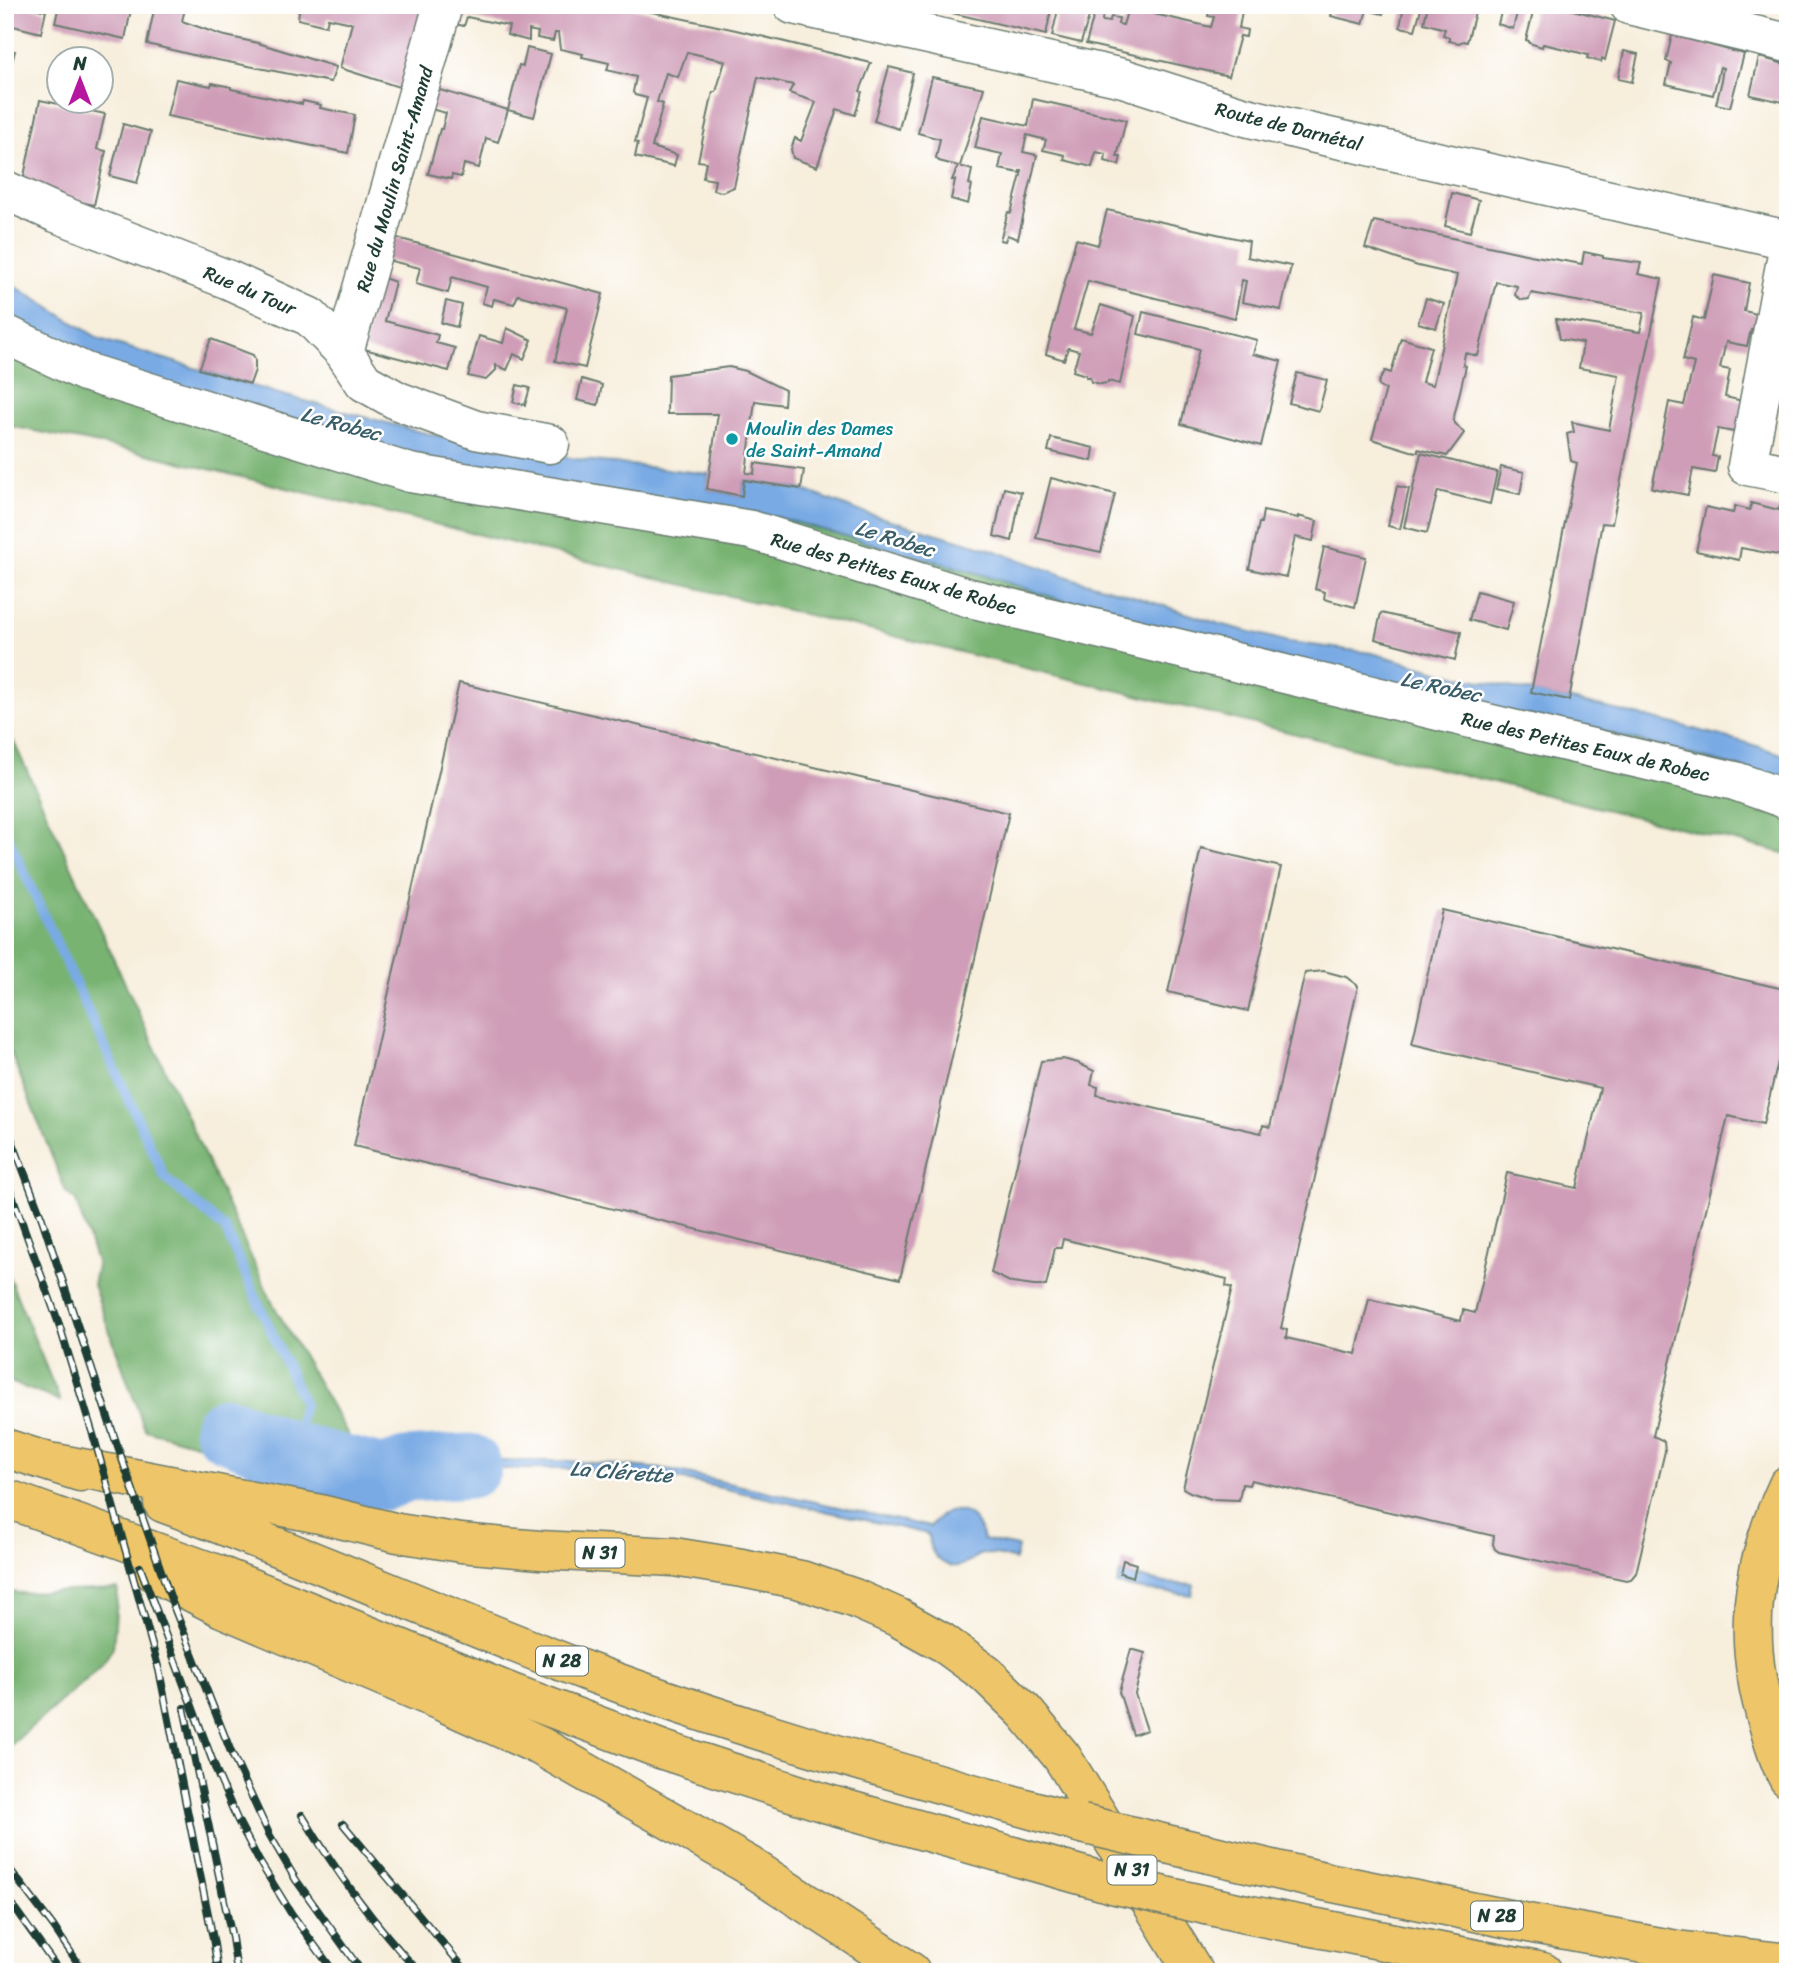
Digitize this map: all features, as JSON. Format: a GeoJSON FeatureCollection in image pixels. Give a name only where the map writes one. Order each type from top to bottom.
{"type":"FeatureCollection","features":[{"type":"Feature","properties":{"kind":"highway","name":"N 28"},"geometry":{"type":"LineString","coordinates":[[5,1448],[55,1463],[209,1520],[586,1671],[834,1754],[1082,1824],[1328,1882],[1677,1950],[1788,1962]]}},
{"type":"Feature","properties":{"kind":"highway","name":"N 31"},"geometry":{"type":"LineString","coordinates":[[55,1463],[320,1514],[398,1533],[461,1543],[674,1557],[743,1568],[802,1580],[897,1617],[942,1642],[986,1675],[1026,1712],[1062,1757],[1194,1972]]}},
{"type":"Feature","properties":{"kind":"highway"},"geometry":{"type":"LineString","coordinates":[[1784,1771],[1763,1710],[1754,1668],[1752,1612],[1761,1558],[1788,1485]]}},
{"type":"Feature","properties":{"kind":"highway","name":"N 28"},"geometry":{"type":"LineString","coordinates":[[14,1501],[214,1573],[663,1750],[828,1804],[1115,1885],[1246,1914],[1542,1972]]}},
{"type":"Feature","properties":{"kind":"highway"},"geometry":{"type":"LineString","coordinates":[[14,1501],[222,1608],[540,1746],[748,1865],[911,1972]]}},
{"type":"Feature","properties":{"kind":"street","name":"Rue du Moulin Saint-Amand"},"geometry":{"type":"LineString","coordinates":[[344,352],[443,5]]}},
{"type":"Feature","properties":{"kind":"street","name":"Route de Darnétal"},"geometry":{"type":"LineString","coordinates":[[793,5],[1123,78],[1242,116],[1311,133],[1788,240]]}},
{"type":"Feature","properties":{"kind":"street"},"geometry":{"type":"LineString","coordinates":[[1629,5],[1788,43]]}},
{"type":"Feature","properties":{"kind":"street","name":"Rue du Tour"},"geometry":{"type":"LineString","coordinates":[[5,190],[56,213],[229,280],[310,317],[344,352],[364,382],[398,401],[476,430],[550,444]]}},
{"type":"Feature","properties":{"kind":"street"},"geometry":{"type":"LineString","coordinates":[[1788,248],[1747,466],[1788,474]]}},
{"type":"Feature","properties":{"kind":"street","name":"Rue des Petites Eaux de Robec"},"geometry":{"type":"LineString","coordinates":[[5,334],[85,372],[410,473],[751,530],[970,598],[1735,781],[1788,800]]}},
{"type":"Feature","properties":{"kind":"green space"},"geometry":{"type":"Polygon","coordinates":[[[5,313],[95,363],[777,517],[977,573],[1127,621],[1477,706],[1574,724],[1788,783],[1788,854],[139,452],[5,425],[5,313]]]}},
{"type":"Feature","properties":{"kind":"green space"},"geometry":{"type":"Polygon","coordinates":[[[5,723],[273,1304],[383,1496],[145,1430],[93,1285],[97,1265],[76,1201],[66,1192],[5,1038],[5,723]]]}},
{"type":"Feature","properties":{"kind":"green space"},"geometry":{"type":"Polygon","coordinates":[[[5,1267],[60,1401],[5,1380],[5,1267]]]}},
{"type":"Feature","properties":{"kind":"green space"},"geometry":{"type":"Polygon","coordinates":[[[118,1589],[113,1648],[100,1667],[5,1750],[5,1591],[19,1593],[118,1589]]]}},
{"type":"Feature","properties":{"kind":"water","name":"Le Robec"},"geometry":{"type":"Polygon","coordinates":[[[5,280],[100,339],[279,394],[477,444],[584,460],[709,474],[707,489],[742,496],[744,480],[801,489],[859,511],[990,549],[1074,579],[1220,624],[1289,642],[1372,653],[1452,675],[1581,702],[1744,742],[1788,756],[1788,783],[1761,773],[1574,724],[1477,706],[1127,621],[977,573],[777,517],[477,474],[95,363],[5,313],[5,280]]]}},
{"type":"Feature","properties":{"kind":"water"},"geometry":{"type":"Polygon","coordinates":[[[569,1461],[664,1469],[930,1527],[945,1513],[961,1511],[975,1521],[983,1540],[1018,1547],[1015,1560],[982,1554],[969,1562],[953,1566],[935,1556],[928,1534],[690,1481],[632,1473],[576,1469],[488,1469],[407,1474],[387,1483],[378,1472],[414,1464],[569,1461]]]}},
{"type":"Feature","properties":{"kind":"water"},"geometry":{"type":"Polygon","coordinates":[[[1120,1573],[1165,1583],[1194,1585],[1192,1595],[1117,1585],[1120,1573]]]}},
{"type":"Feature","properties":{"kind":"building"},"geometry":{"type":"Polygon","coordinates":[[[5,5],[22,5],[46,11],[41,33],[5,24],[5,5]]]}},
{"type":"Feature","properties":{"kind":"building"},"geometry":{"type":"Polygon","coordinates":[[[59,5],[132,5],[125,39],[55,23],[59,5]]]}},
{"type":"Feature","properties":{"kind":"building"},"geometry":{"type":"Polygon","coordinates":[[[155,5],[186,5],[182,21],[221,35],[258,43],[336,67],[331,82],[147,44],[155,5]]]}},
{"type":"Feature","properties":{"kind":"building"},"geometry":{"type":"Polygon","coordinates":[[[276,5],[427,5],[402,88],[340,68],[352,23],[328,18],[326,26],[298,19],[299,11],[276,5]]]}},
{"type":"Feature","properties":{"kind":"building"},"geometry":{"type":"Polygon","coordinates":[[[456,5],[619,5],[871,63],[860,91],[862,92],[855,115],[837,109],[817,167],[793,158],[791,149],[795,138],[801,141],[816,102],[789,93],[793,85],[758,77],[734,187],[722,192],[713,190],[715,180],[703,178],[706,162],[698,161],[713,92],[716,92],[725,61],[687,52],[678,77],[666,73],[657,102],[663,104],[652,147],[677,155],[674,166],[635,157],[638,143],[635,142],[647,98],[633,92],[636,77],[607,70],[609,63],[560,49],[558,33],[555,33],[553,41],[537,38],[538,32],[529,30],[529,41],[507,35],[509,26],[467,17],[464,26],[451,23],[456,5]]]}},
{"type":"Feature","properties":{"kind":"building"},"geometry":{"type":"Polygon","coordinates":[[[918,5],[1052,5],[1046,35],[918,5]]]}},
{"type":"Feature","properties":{"kind":"building"},"geometry":{"type":"Polygon","coordinates":[[[1059,5],[1090,13],[1081,43],[1052,36],[1059,5]]]}},
{"type":"Feature","properties":{"kind":"building"},"geometry":{"type":"Polygon","coordinates":[[[1129,5],[1157,5],[1154,14],[1211,27],[1214,17],[1208,16],[1210,5],[1223,5],[1242,11],[1239,28],[1247,30],[1246,37],[1240,36],[1229,76],[1086,44],[1095,11],[1103,13],[1102,21],[1109,22],[1111,17],[1119,18],[1118,24],[1123,25],[1129,5]]]}},
{"type":"Feature","properties":{"kind":"building"},"geometry":{"type":"Polygon","coordinates":[[[1333,5],[1386,5],[1383,14],[1367,10],[1363,24],[1331,16],[1333,5]]]}},
{"type":"Feature","properties":{"kind":"building"},"geometry":{"type":"Polygon","coordinates":[[[1404,5],[1422,5],[1415,30],[1400,27],[1404,5]]]}},
{"type":"Feature","properties":{"kind":"building"},"geometry":{"type":"Polygon","coordinates":[[[1428,5],[1477,5],[1467,42],[1449,41],[1449,37],[1443,35],[1445,29],[1424,23],[1428,5]]]}},
{"type":"Feature","properties":{"kind":"building"},"geometry":{"type":"Polygon","coordinates":[[[1503,5],[1519,5],[1513,29],[1498,24],[1503,5]]]}},
{"type":"Feature","properties":{"kind":"building"},"geometry":{"type":"Polygon","coordinates":[[[1535,5],[1554,5],[1615,21],[1605,60],[1602,58],[1601,62],[1587,58],[1588,55],[1529,43],[1526,40],[1535,5]]]}},
{"type":"Feature","properties":{"kind":"building"},"geometry":{"type":"Polygon","coordinates":[[[1672,35],[1744,54],[1730,107],[1716,104],[1723,68],[1720,67],[1713,95],[1666,84],[1671,63],[1666,61],[1672,35]]]}},
{"type":"Feature","properties":{"kind":"building"},"geometry":{"type":"Polygon","coordinates":[[[527,48],[551,54],[534,117],[508,110],[519,65],[523,66],[527,48]]]}},
{"type":"Feature","properties":{"kind":"building"},"geometry":{"type":"Polygon","coordinates":[[[5,49],[15,51],[6,85],[5,85],[5,49]]]}},
{"type":"Feature","properties":{"kind":"building"},"geometry":{"type":"Polygon","coordinates":[[[1624,51],[1638,54],[1632,82],[1618,79],[1624,51]]]}},
{"type":"Feature","properties":{"kind":"building"},"geometry":{"type":"Polygon","coordinates":[[[1759,57],[1788,65],[1788,103],[1750,95],[1759,57]]]}},
{"type":"Feature","properties":{"kind":"building"},"geometry":{"type":"Polygon","coordinates":[[[889,67],[913,73],[899,129],[874,121],[889,67]]]}},
{"type":"Feature","properties":{"kind":"building"},"geometry":{"type":"Polygon","coordinates":[[[932,77],[984,88],[960,166],[972,170],[968,204],[951,199],[955,180],[952,180],[958,166],[936,158],[940,139],[918,133],[932,77]]]}},
{"type":"Feature","properties":{"kind":"building"},"geometry":{"type":"Polygon","coordinates":[[[176,79],[211,86],[212,83],[302,104],[303,101],[321,105],[320,108],[355,115],[348,153],[167,116],[176,79]]]}},
{"type":"Feature","properties":{"kind":"building"},"geometry":{"type":"Polygon","coordinates":[[[433,88],[508,110],[498,142],[486,138],[479,168],[464,164],[461,177],[452,175],[451,179],[428,174],[446,113],[427,108],[433,88]]]}},
{"type":"Feature","properties":{"kind":"building"},"geometry":{"type":"Polygon","coordinates":[[[1033,99],[1126,120],[1117,157],[1121,157],[1119,165],[1105,161],[1106,154],[1096,152],[1092,167],[1064,160],[1065,155],[1043,150],[1046,140],[1027,135],[1023,152],[1037,155],[1018,239],[1007,235],[1005,241],[1000,240],[1008,212],[1011,213],[1022,171],[1020,173],[999,169],[1002,154],[975,148],[983,116],[1028,126],[1033,99]]]}},
{"type":"Feature","properties":{"kind":"building"},"geometry":{"type":"Polygon","coordinates":[[[40,100],[46,101],[46,116],[105,116],[97,149],[106,151],[94,205],[34,192],[23,181],[40,100]]]}},
{"type":"Feature","properties":{"kind":"building"},"geometry":{"type":"Polygon","coordinates":[[[123,124],[151,132],[137,183],[110,176],[123,124]]]}},
{"type":"Feature","properties":{"kind":"building"},"geometry":{"type":"Polygon","coordinates":[[[1452,193],[1479,200],[1470,232],[1445,226],[1452,193]]]}},
{"type":"Feature","properties":{"kind":"building"},"geometry":{"type":"Polygon","coordinates":[[[1107,210],[1249,241],[1247,257],[1291,266],[1281,310],[1242,302],[1246,281],[1242,280],[1235,318],[1088,281],[1074,329],[1091,333],[1101,305],[1135,316],[1120,384],[1108,381],[1101,384],[1091,382],[1090,377],[1073,371],[1079,351],[1068,348],[1064,360],[1046,354],[1076,239],[1098,245],[1107,210]]]}},
{"type":"Feature","properties":{"kind":"building"},"geometry":{"type":"Polygon","coordinates":[[[1374,221],[1582,264],[1584,252],[1603,258],[1641,263],[1638,274],[1662,279],[1612,524],[1602,523],[1569,700],[1531,692],[1577,463],[1571,461],[1567,434],[1574,432],[1572,422],[1609,430],[1619,375],[1579,368],[1583,343],[1560,339],[1556,319],[1640,332],[1644,313],[1531,293],[1529,299],[1522,300],[1515,295],[1517,286],[1496,282],[1478,356],[1465,353],[1463,365],[1466,366],[1453,421],[1464,433],[1447,456],[1418,449],[1418,452],[1411,451],[1372,439],[1386,389],[1381,388],[1378,383],[1385,371],[1391,373],[1401,338],[1431,347],[1422,382],[1433,385],[1457,275],[1418,266],[1365,248],[1374,221]]]}},
{"type":"Feature","properties":{"kind":"building"},"geometry":{"type":"Polygon","coordinates":[[[390,236],[603,294],[585,368],[555,361],[567,308],[518,295],[514,304],[494,299],[492,306],[482,303],[487,287],[452,277],[448,293],[416,284],[420,268],[383,259],[390,236]]]}},
{"type":"Feature","properties":{"kind":"building"},"geometry":{"type":"Polygon","coordinates":[[[1714,275],[1749,283],[1744,311],[1765,316],[1762,333],[1751,330],[1747,346],[1726,342],[1720,368],[1730,370],[1725,397],[1747,402],[1739,433],[1718,429],[1712,456],[1718,457],[1715,473],[1693,469],[1688,495],[1652,488],[1669,402],[1684,405],[1694,363],[1683,360],[1693,317],[1704,320],[1714,275]]]}},
{"type":"Feature","properties":{"kind":"building"},"geometry":{"type":"Polygon","coordinates":[[[378,276],[395,282],[385,321],[438,335],[436,343],[455,348],[449,371],[364,349],[378,276]]]}},
{"type":"Feature","properties":{"kind":"building"},"geometry":{"type":"Polygon","coordinates":[[[1426,298],[1444,304],[1436,328],[1418,323],[1426,298]]]}},
{"type":"Feature","properties":{"kind":"building"},"geometry":{"type":"Polygon","coordinates":[[[446,301],[462,305],[457,327],[441,323],[446,301]]]}},
{"type":"Feature","properties":{"kind":"building"},"geometry":{"type":"Polygon","coordinates":[[[1143,312],[1257,340],[1253,354],[1281,361],[1261,446],[1181,424],[1199,349],[1138,334],[1143,312]]]}},
{"type":"Feature","properties":{"kind":"building"},"geometry":{"type":"Polygon","coordinates":[[[507,328],[532,340],[524,359],[514,354],[507,370],[496,365],[496,370],[486,380],[468,376],[479,336],[503,343],[507,328]]]}},
{"type":"Feature","properties":{"kind":"building"},"geometry":{"type":"Polygon","coordinates":[[[211,339],[253,355],[255,370],[250,384],[199,369],[211,339]]]}},
{"type":"Feature","properties":{"kind":"building","name":"Moulin des Dames de Saint-Amand"},"geometry":{"type":"Polygon","coordinates":[[[729,367],[746,371],[785,390],[784,405],[755,401],[746,473],[754,474],[755,463],[804,470],[801,489],[744,480],[742,496],[707,489],[718,414],[667,414],[668,375],[729,367]]]}},
{"type":"Feature","properties":{"kind":"building"},"geometry":{"type":"Polygon","coordinates":[[[1297,373],[1327,380],[1319,411],[1289,403],[1297,373]]]}},
{"type":"Feature","properties":{"kind":"building"},"geometry":{"type":"Polygon","coordinates":[[[582,379],[602,385],[598,405],[577,400],[582,379]]]}},
{"type":"Feature","properties":{"kind":"building"},"geometry":{"type":"Polygon","coordinates":[[[517,385],[530,388],[525,405],[513,402],[517,385]]]}},
{"type":"Feature","properties":{"kind":"building"},"geometry":{"type":"Polygon","coordinates":[[[1051,438],[1094,448],[1092,461],[1048,451],[1051,438]]]}},
{"type":"Feature","properties":{"kind":"building"},"geometry":{"type":"Polygon","coordinates":[[[1421,453],[1497,472],[1490,504],[1438,491],[1427,533],[1404,527],[1421,453]]]}},
{"type":"Feature","properties":{"kind":"building"},"geometry":{"type":"Polygon","coordinates":[[[1501,467],[1524,472],[1520,494],[1496,489],[1501,467]]]}},
{"type":"Feature","properties":{"kind":"building"},"geometry":{"type":"Polygon","coordinates":[[[1051,478],[1115,494],[1101,552],[1036,538],[1051,478]]]}},
{"type":"Feature","properties":{"kind":"building"},"geometry":{"type":"Polygon","coordinates":[[[1397,486],[1409,489],[1400,529],[1388,526],[1397,486]]]}},
{"type":"Feature","properties":{"kind":"building"},"geometry":{"type":"Polygon","coordinates":[[[1004,488],[1021,492],[1012,541],[994,536],[1004,488]]]}},
{"type":"Feature","properties":{"kind":"building"},"geometry":{"type":"Polygon","coordinates":[[[1781,502],[1788,503],[1788,557],[1741,548],[1739,560],[1696,551],[1706,507],[1733,513],[1735,506],[1750,510],[1751,503],[1779,510],[1781,502]]]}},
{"type":"Feature","properties":{"kind":"building"},"geometry":{"type":"Polygon","coordinates":[[[1263,511],[1317,521],[1313,541],[1295,537],[1286,577],[1249,569],[1263,511]]]}},
{"type":"Feature","properties":{"kind":"building"},"geometry":{"type":"Polygon","coordinates":[[[1324,547],[1366,557],[1355,607],[1324,599],[1325,592],[1315,589],[1324,547]]]}},
{"type":"Feature","properties":{"kind":"building"},"geometry":{"type":"Polygon","coordinates":[[[1477,591],[1514,601],[1506,630],[1469,620],[1477,591]]]}},
{"type":"Feature","properties":{"kind":"building"},"geometry":{"type":"Polygon","coordinates":[[[1381,613],[1461,632],[1455,660],[1375,639],[1381,613]]]}},
{"type":"Feature","properties":{"kind":"building"},"geometry":{"type":"Polygon","coordinates":[[[459,683],[1009,813],[900,1279],[354,1146],[459,683]]]}},
{"type":"Feature","properties":{"kind":"building"},"geometry":{"type":"Polygon","coordinates":[[[1201,848],[1281,867],[1248,1011],[1168,992],[1201,848]]]}},
{"type":"Feature","properties":{"kind":"building"},"geometry":{"type":"Polygon","coordinates":[[[1442,910],[1788,990],[1788,1021],[1763,1124],[1728,1116],[1653,1436],[1664,1441],[1665,1451],[1636,1573],[1631,1579],[1499,1552],[1493,1544],[1494,1536],[1251,1480],[1249,1485],[1242,1484],[1239,1500],[1211,1499],[1190,1492],[1183,1488],[1232,1288],[1226,1286],[1227,1279],[1063,1239],[1061,1248],[1055,1248],[1046,1286],[1012,1283],[991,1273],[1041,1061],[1063,1059],[1094,1071],[1091,1085],[1098,1087],[1097,1095],[1261,1133],[1263,1125],[1270,1127],[1305,973],[1324,971],[1346,977],[1358,986],[1281,1328],[1287,1330],[1286,1338],[1356,1354],[1369,1299],[1461,1321],[1463,1310],[1475,1313],[1507,1173],[1577,1188],[1600,1088],[1412,1044],[1442,910]]]}},
{"type":"Feature","properties":{"kind":"building"},"geometry":{"type":"Polygon","coordinates":[[[1123,1560],[1136,1564],[1133,1577],[1120,1573],[1123,1560]]]}},
{"type":"Feature","properties":{"kind":"building"},"geometry":{"type":"Polygon","coordinates":[[[1131,1649],[1145,1653],[1135,1694],[1147,1730],[1133,1735],[1119,1692],[1131,1649]]]}},
{"type":"Feature","properties":{"kind":"waterway"},"geometry":{"type":"LineString","coordinates":[[5,831],[165,1178],[225,1229],[304,1404],[290,1454]]}},
{"type":"Feature","properties":{"kind":"waterway","name":"La Clérette"},"geometry":{"type":"LineString","coordinates":[[226,1429],[290,1454],[383,1478],[406,1470],[469,1466]]}},
{"type":"Feature","properties":{"kind":"railway"},"geometry":{"type":"LineString","coordinates":[[5,1122],[42,1219],[173,1605],[231,1752],[269,1834],[296,1880],[362,1972]]}},
{"type":"Feature","properties":{"kind":"railway"},"geometry":{"type":"LineString","coordinates":[[5,1176],[59,1324],[159,1670],[218,1972]]}},
{"type":"Feature","properties":{"kind":"railway"},"geometry":{"type":"LineString","coordinates":[[140,1567],[217,1773],[237,1819],[291,1913],[334,1972]]}},
{"type":"Feature","properties":{"kind":"railway"},"geometry":{"type":"LineString","coordinates":[[184,1708],[237,1972]]}},
{"type":"Feature","properties":{"kind":"railway"},"geometry":{"type":"LineString","coordinates":[[302,1815],[356,1896],[419,1972]]}},
{"type":"Feature","properties":{"kind":"railway"},"geometry":{"type":"LineString","coordinates":[[343,1824],[467,1972]]}},
{"type":"Feature","properties":{"kind":"railway"},"geometry":{"type":"LineString","coordinates":[[5,1863],[84,1972]]}},
{"type":"Feature","properties":{"kind":"railway"},"geometry":{"type":"LineString","coordinates":[[5,1895],[60,1972]]}},
{"type":"Feature","properties":{"kind":"place","name":"Moulin des Dames de Saint-Amand"},"geometry":{"type":"Point","coordinates":[732,439]}}]}
